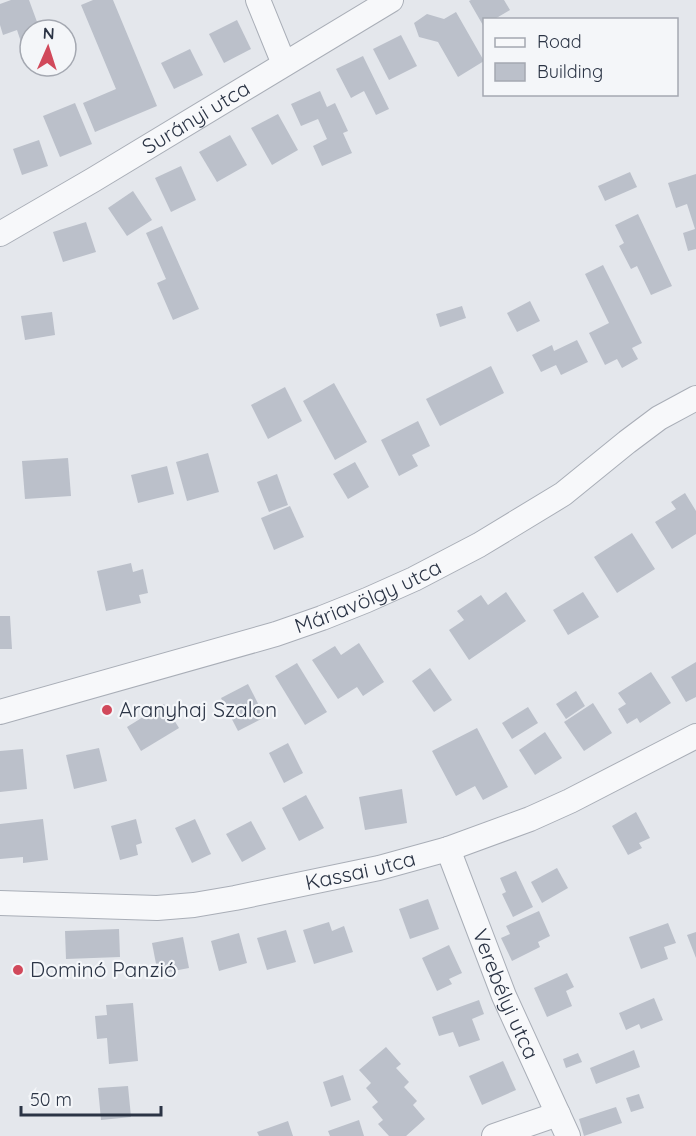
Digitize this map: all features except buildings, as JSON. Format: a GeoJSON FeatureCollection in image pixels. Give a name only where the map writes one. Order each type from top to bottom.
{"type":"FeatureCollection","features":[{"type":"Feature","properties":{"kind":"street"},"geometry":{"type":"LineString","coordinates":[[258,0],[284,64]]}},
{"type":"Feature","properties":{"kind":"street","name":"Surányi utca"},"geometry":{"type":"LineString","coordinates":[[0,234],[391,0]]}},
{"type":"Feature","properties":{"kind":"street","name":"Máriavölgy utca"},"geometry":{"type":"LineString","coordinates":[[0,712],[276,634],[322,618],[414,579],[479,545],[563,494],[659,418],[696,398]]}},
{"type":"Feature","properties":{"kind":"street","name":"Kassai utca"},"geometry":{"type":"LineString","coordinates":[[0,903],[146,908],[194,905],[379,868],[448,849],[530,819],[696,736]]}},
{"type":"Feature","properties":{"kind":"street","name":"Verebélyi utca"},"geometry":{"type":"LineString","coordinates":[[448,849],[504,996],[563,1125]]}},
{"type":"Feature","properties":{"kind":"street"},"geometry":{"type":"LineString","coordinates":[[494,1136],[563,1125]]}},
{"type":"Feature","properties":{"kind":"place","name":"Aranyhaj Szalon"},"geometry":{"type":"Point","coordinates":[107,710]}},
{"type":"Feature","properties":{"kind":"place","name":"Dominó Panzió"},"geometry":{"type":"Point","coordinates":[18,970]}}]}
